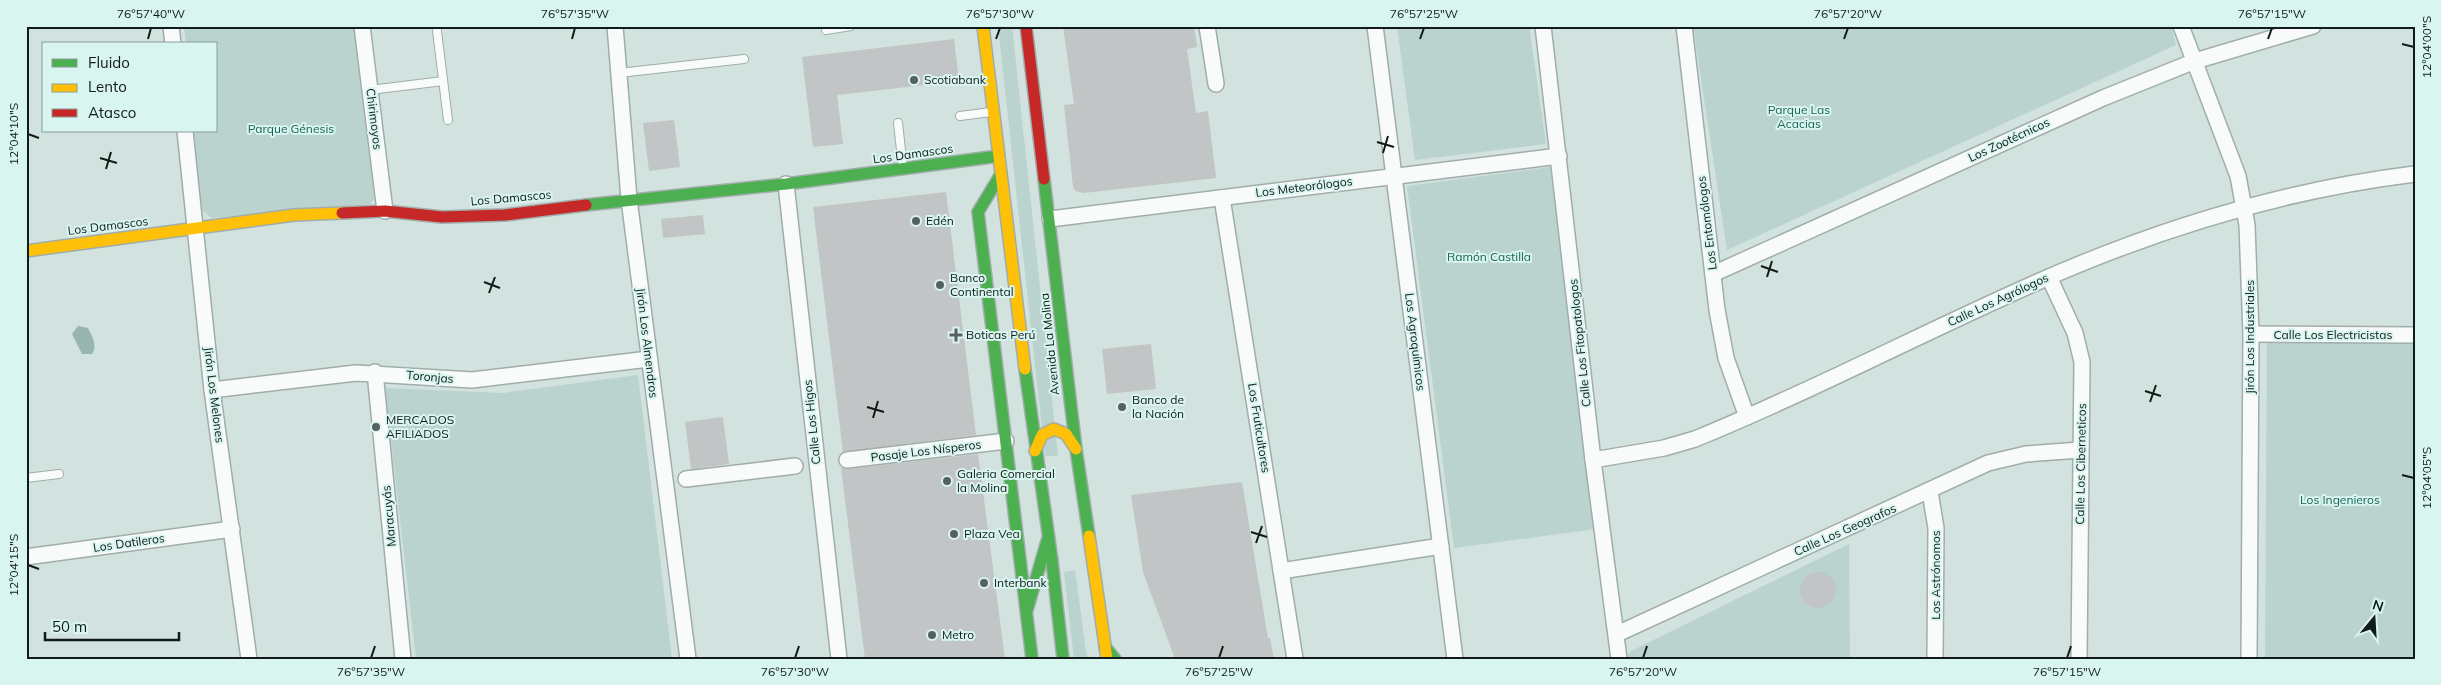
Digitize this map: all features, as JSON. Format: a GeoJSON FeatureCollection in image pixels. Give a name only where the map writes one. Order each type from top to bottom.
{"type":"FeatureCollection","features":[{"type":"Feature","properties":{"kind":"main road"},"geometry":{"type":"LineString","coordinates":[[983,26],[1035,451],[1048,536],[1063,659]]}},
{"type":"Feature","properties":{"kind":"main road","name":"Avenida La Molina"},"geometry":{"type":"LineString","coordinates":[[1026,26],[1076,449],[1106,653]]}},
{"type":"Feature","properties":{"kind":"main road","name":"Los Damascos"},"geometry":{"type":"LineString","coordinates":[[26,251],[294,215],[385,211],[442,217],[505,214],[629,199],[786,184],[999,156]]}},
{"type":"Feature","properties":{"kind":"main road"},"geometry":{"type":"LineString","coordinates":[[1001,174],[978,212],[1032,659]]}},
{"type":"Feature","properties":{"kind":"main road"},"geometry":{"type":"LineString","coordinates":[[1035,451],[1037,440],[1040,436],[1044,432],[1054,429],[1065,432],[1073,439],[1076,449]]}},
{"type":"Feature","properties":{"kind":"main road"},"geometry":{"type":"LineString","coordinates":[[1026,612],[1048,536]]}},
{"type":"Feature","properties":{"kind":"main road"},"geometry":{"type":"LineString","coordinates":[[1106,653],[1114,659]]}},
{"type":"Feature","properties":{"kind":"street"},"geometry":{"type":"LineString","coordinates":[[171,26],[174,42]]}},
{"type":"Feature","properties":{"kind":"street","name":"Chirimoyos"},"geometry":{"type":"LineString","coordinates":[[362,26],[385,211]]}},
{"type":"Feature","properties":{"kind":"street","name":"Jirón Los Almendros"},"geometry":{"type":"LineString","coordinates":[[615,26],[629,199],[688,659]]}},
{"type":"Feature","properties":{"kind":"street"},"geometry":{"type":"LineString","coordinates":[[1207,26],[1216,84]]}},
{"type":"Feature","properties":{"kind":"street","name":"Los Agroquímicos"},"geometry":{"type":"LineString","coordinates":[[1375,26],[1455,659]]}},
{"type":"Feature","properties":{"kind":"street","name":"Calle Los Fitopatologos"},"geometry":{"type":"LineString","coordinates":[[1543,26],[1593,460],[1620,659]]}},
{"type":"Feature","properties":{"kind":"street","name":"Los Entomólogos"},"geometry":{"type":"LineString","coordinates":[[1684,26],[1717,310],[1726,358],[1747,417]]}},
{"type":"Feature","properties":{"kind":"street","name":"Jirón Los Industriales"},"geometry":{"type":"LineString","coordinates":[[2181,26],[2226,142],[2246,208],[2250,334],[2249,659]]}},
{"type":"Feature","properties":{"kind":"street","name":"Los Zootécnicos"},"geometry":{"type":"LineString","coordinates":[[1713,274],[2043,123],[2195,61],[2313,26]]}},
{"type":"Feature","properties":{"kind":"street","name":"Jirón Los Melones"},"geometry":{"type":"LineString","coordinates":[[185,132],[212,390],[249,659]]}},
{"type":"Feature","properties":{"kind":"street","name":"Los Meteorólogos"},"geometry":{"type":"LineString","coordinates":[[1050,219],[1559,156]]}},
{"type":"Feature","properties":{"kind":"street","name":"Calle Los Agrólogos"},"geometry":{"type":"LineString","coordinates":[[1593,460],[1680,444],[1747,417],[2049,277],[2174,229],[2246,208],[2336,187],[2415,174]]}},
{"type":"Feature","properties":{"kind":"street","name":"Calle Los Higos"},"geometry":{"type":"LineString","coordinates":[[786,184],[839,659]]}},
{"type":"Feature","properties":{"kind":"street","name":"Los Fruticultores"},"geometry":{"type":"LineString","coordinates":[[1222,198],[1295,659]]}},
{"type":"Feature","properties":{"kind":"street","name":"Calle Los Ciberneticos"},"geometry":{"type":"LineString","coordinates":[[2049,277],[2075,334],[2081,353],[2079,659]]}},
{"type":"Feature","properties":{"kind":"street","name":"Calle Los Electricistas"},"geometry":{"type":"LineString","coordinates":[[2250,334],[2415,335]]}},
{"type":"Feature","properties":{"kind":"street","name":"Toronjas"},"geometry":{"type":"LineString","coordinates":[[212,390],[333,374],[375,372],[472,380],[649,359]]}},
{"type":"Feature","properties":{"kind":"street","name":"Maracuyás"},"geometry":{"type":"LineString","coordinates":[[375,372],[403,659]]}},
{"type":"Feature","properties":{"kind":"street","name":"Pasaje Los Nísperos"},"geometry":{"type":"LineString","coordinates":[[847,460],[1006,442]]}},
{"type":"Feature","properties":{"kind":"street","name":"Calle Los Geografos"},"geometry":{"type":"LineString","coordinates":[[1617,634],[2000,459],[2026,454],[2080,450]]}},
{"type":"Feature","properties":{"kind":"street"},"geometry":{"type":"LineString","coordinates":[[686,480],[795,466]]}},
{"type":"Feature","properties":{"kind":"street","name":"Los Astrónomos"},"geometry":{"type":"LineString","coordinates":[[1930,492],[1936,523],[1935,659]]}},
{"type":"Feature","properties":{"kind":"street","name":"Los Datileros"},"geometry":{"type":"LineString","coordinates":[[26,557],[232,529]]}},
{"type":"Feature","properties":{"kind":"street"},"geometry":{"type":"LineString","coordinates":[[1281,571],[1441,546]]}},
{"type":"Feature","properties":{"kind":"lane"},"geometry":{"type":"LineString","coordinates":[[826,30],[851,26]]}},
{"type":"Feature","properties":{"kind":"lane"},"geometry":{"type":"LineString","coordinates":[[437,31],[448,120]]}},
{"type":"Feature","properties":{"kind":"lane"},"geometry":{"type":"LineString","coordinates":[[619,72],[744,59]]}},
{"type":"Feature","properties":{"kind":"lane"},"geometry":{"type":"LineString","coordinates":[[370,90],[443,81]]}},
{"type":"Feature","properties":{"kind":"lane"},"geometry":{"type":"LineString","coordinates":[[960,116],[993,112]]}},
{"type":"Feature","properties":{"kind":"lane"},"geometry":{"type":"LineString","coordinates":[[898,123],[903,169]]}},
{"type":"Feature","properties":{"kind":"lane"},"geometry":{"type":"LineString","coordinates":[[26,478],[59,474]]}},
{"type":"Feature","properties":{"kind":"green space","name":"Parque Génesis"},"geometry":{"type":"Polygon","coordinates":[[[184,26],[354,26],[376,196],[370,204],[212,218],[202,210],[194,132],[218,132],[218,42],[186,42],[184,26]]]}},
{"type":"Feature","properties":{"kind":"green space"},"geometry":{"type":"Polygon","coordinates":[[[998,26],[1012,26],[1058,456],[1045,456],[998,26]]]}},
{"type":"Feature","properties":{"kind":"green space"},"geometry":{"type":"Polygon","coordinates":[[[1397,26],[1529,26],[1546,144],[1415,160],[1397,26]]]}},
{"type":"Feature","properties":{"kind":"green space","name":"Parque Las Acacias"},"geometry":{"type":"Polygon","coordinates":[[[1693,26],[2171,26],[2176,45],[1727,250],[1693,26]]]}},
{"type":"Feature","properties":{"kind":"green space","name":"Ramón Castilla"},"geometry":{"type":"Polygon","coordinates":[[[1550,167],[1596,529],[1454,548],[1407,186],[1550,167]]]}},
{"type":"Feature","properties":{"kind":"green space","name":"Los Ingenieros"},"geometry":{"type":"Polygon","coordinates":[[[2267,340],[2415,342],[2415,659],[2265,659],[2267,340]]]}},
{"type":"Feature","properties":{"kind":"green space"},"geometry":{"type":"Polygon","coordinates":[[[638,375],[672,659],[416,659],[385,388],[503,393],[638,375]]]}},
{"type":"Feature","properties":{"kind":"green space"},"geometry":{"type":"Polygon","coordinates":[[[1849,544],[1850,659],[1626,659],[1631,651],[1849,544]]]}},
{"type":"Feature","properties":{"kind":"green space"},"geometry":{"type":"Polygon","coordinates":[[[1075,570],[1087,659],[1074,659],[1064,572],[1075,570]]]}},
{"type":"Feature","properties":{"kind":"shaded area"},"geometry":{"type":"Polygon","coordinates":[[[78,326],[88,328],[90,331],[94,344],[92,354],[82,354],[72,334],[78,326]]]}},
{"type":"Feature","properties":{"kind":"building"},"geometry":{"type":"Polygon","coordinates":[[[1063,26],[1194,26],[1197,47],[1187,49],[1196,113],[1208,111],[1216,178],[1084,193],[1076,191],[1073,187],[1064,105],[1074,104],[1063,26]]]}},
{"type":"Feature","properties":{"kind":"building"},"geometry":{"type":"Polygon","coordinates":[[[954,39],[959,81],[837,95],[843,144],[813,147],[802,57],[954,39]]]}},
{"type":"Feature","properties":{"kind":"building"},"geometry":{"type":"Polygon","coordinates":[[[674,120],[680,167],[649,171],[643,123],[674,120]]]}},
{"type":"Feature","properties":{"kind":"building"},"geometry":{"type":"Polygon","coordinates":[[[946,192],[976,435],[843,452],[813,207],[946,192]]]}},
{"type":"Feature","properties":{"kind":"building"},"geometry":{"type":"Polygon","coordinates":[[[703,215],[705,234],[663,238],[661,219],[703,215]]]}},
{"type":"Feature","properties":{"kind":"building"},"geometry":{"type":"Polygon","coordinates":[[[1151,344],[1156,389],[1107,394],[1102,349],[1151,344]]]}},
{"type":"Feature","properties":{"kind":"building"},"geometry":{"type":"Polygon","coordinates":[[[723,417],[729,464],[691,469],[685,422],[723,417]]]}},
{"type":"Feature","properties":{"kind":"building"},"geometry":{"type":"Polygon","coordinates":[[[978,454],[1005,659],[865,659],[841,468],[848,469],[978,454]]]}},
{"type":"Feature","properties":{"kind":"building"},"geometry":{"type":"Polygon","coordinates":[[[1242,482],[1268,638],[1270,638],[1274,659],[1175,659],[1143,572],[1131,495],[1242,482]]]}},
{"type":"Feature","properties":{"kind":"building"},"geometry":{"type":"Polygon","coordinates":[[[1818,572],[1830,578],[1836,590],[1830,602],[1818,608],[1806,602],[1800,590],[1806,578],[1818,572]]]}},
{"type":"Feature","properties":{"kind":"traffic: fast"},"geometry":{"type":"LineString","coordinates":[[586,205],[786,184],[999,156]]}},
{"type":"Feature","properties":{"kind":"traffic: fast"},"geometry":{"type":"LineString","coordinates":[[1001,174],[978,212],[1032,659]]}},
{"type":"Feature","properties":{"kind":"traffic: fast"},"geometry":{"type":"LineString","coordinates":[[1044,179],[1076,449],[1089,536]]}},
{"type":"Feature","properties":{"kind":"traffic: fast"},"geometry":{"type":"LineString","coordinates":[[1025,369],[1052,561],[1063,659]]}},
{"type":"Feature","properties":{"kind":"traffic: fast"},"geometry":{"type":"LineString","coordinates":[[1027,610],[1047,541]]}},
{"type":"Feature","properties":{"kind":"traffic: fast"},"geometry":{"type":"LineString","coordinates":[[1105,647],[1115,659]]}},
{"type":"Feature","properties":{"kind":"traffic: slow"},"geometry":{"type":"LineString","coordinates":[[983,26],[1025,369]]}},
{"type":"Feature","properties":{"kind":"traffic: slow"},"geometry":{"type":"LineString","coordinates":[[26,251],[294,215],[342,213]]}},
{"type":"Feature","properties":{"kind":"traffic: slow"},"geometry":{"type":"LineString","coordinates":[[1035,451],[1042,435],[1054,429],[1066,434],[1076,449]]}},
{"type":"Feature","properties":{"kind":"traffic: slow"},"geometry":{"type":"LineString","coordinates":[[1089,536],[1107,659]]}},
{"type":"Feature","properties":{"kind":"traffic: jam"},"geometry":{"type":"LineString","coordinates":[[1026,26],[1044,179]]}},
{"type":"Feature","properties":{"kind":"traffic: jam"},"geometry":{"type":"LineString","coordinates":[[342,213],[385,211],[442,217],[505,215],[586,205]]}},
{"type":"Feature","properties":{"kind":"place","name":"Scotiabank"},"geometry":{"type":"Point","coordinates":[914,80]}},
{"type":"Feature","properties":{"kind":"place","name":"Edén"},"geometry":{"type":"Point","coordinates":[916,221]}},
{"type":"Feature","properties":{"kind":"place","name":"Banco Continental"},"geometry":{"type":"Point","coordinates":[940,285]}},
{"type":"Feature","properties":{"kind":"place","name":"Boticas Perú"},"geometry":{"type":"Point","coordinates":[956,335]}},
{"type":"Feature","properties":{"kind":"place","name":"Banco de la Nación"},"geometry":{"type":"Point","coordinates":[1122,407]}},
{"type":"Feature","properties":{"kind":"place","name":"MERCADOS AFILIADOS"},"geometry":{"type":"Point","coordinates":[376,427]}},
{"type":"Feature","properties":{"kind":"place","name":"Galeria Comercial la Molina"},"geometry":{"type":"Point","coordinates":[947,481]}},
{"type":"Feature","properties":{"kind":"place","name":"Plaza Vea"},"geometry":{"type":"Point","coordinates":[954,534]}},
{"type":"Feature","properties":{"kind":"place","name":"Interbank"},"geometry":{"type":"Point","coordinates":[984,583]}},
{"type":"Feature","properties":{"kind":"place","name":"Metro"},"geometry":{"type":"Point","coordinates":[932,635]}}]}
